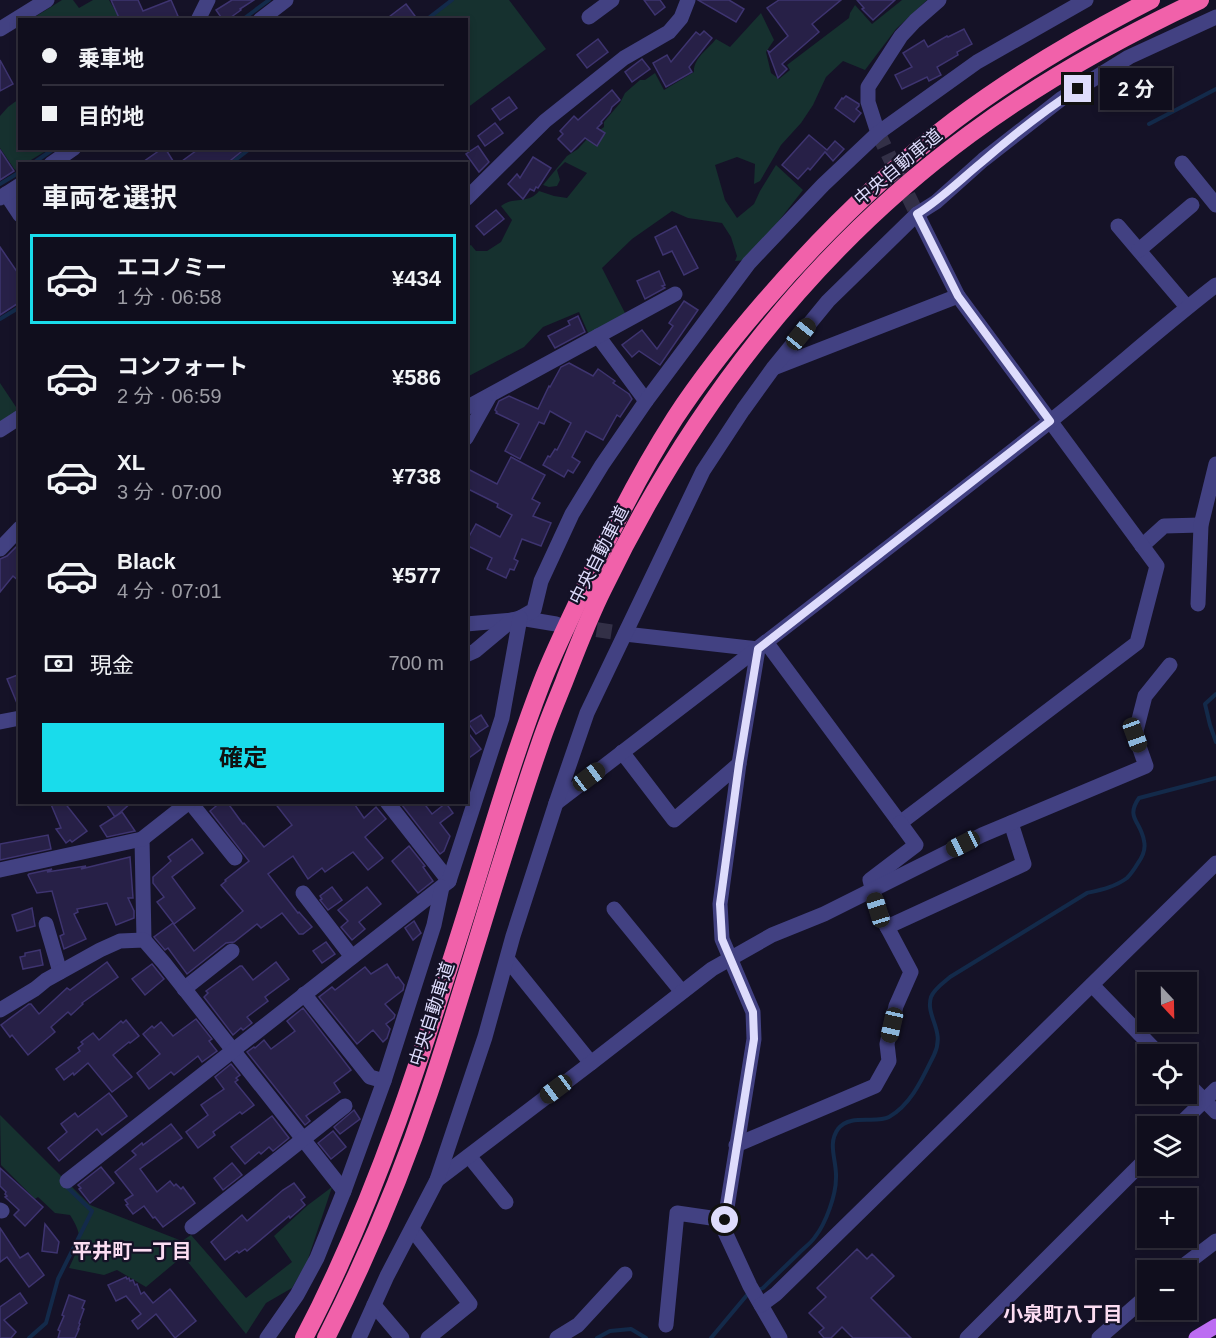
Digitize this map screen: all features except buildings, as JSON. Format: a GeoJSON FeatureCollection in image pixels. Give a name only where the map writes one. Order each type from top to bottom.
{"type":"FeatureCollection","features":[{"type":"Feature","properties":{"kind":"highway","name":"中央自動車道"},"geometry":{"type":"LineString","coordinates":[[304,1338],[344,1256],[367,1201],[410,1084],[542,680],[620,513],[676,416],[732,339],[798,263],[850,210],[912,154],[957,118],[1023,72],[1091,31],[1151,0]]}},
{"type":"Feature","properties":{"kind":"highway","name":"中央自動車道"},"geometry":{"type":"LineString","coordinates":[[326,1338],[368,1252],[428,1096],[541,741],[570,666],[601,592],[637,522],[686,439],[738,366],[792,298],[877,210],[969,135],[1035,89],[1100,50],[1200,0]]}},
{"type":"Feature","properties":{"kind":"main road"},"geometry":{"type":"LineString","coordinates":[[1197,1338],[1216,1326]]}},
{"type":"Feature","properties":{"kind":"street"},"geometry":{"type":"LineString","coordinates":[[0,29],[47,0]]}},
{"type":"Feature","properties":{"kind":"street"},"geometry":{"type":"LineString","coordinates":[[199,18],[208,0]]}},
{"type":"Feature","properties":{"kind":"street"},"geometry":{"type":"LineString","coordinates":[[263,18],[286,0]]}},
{"type":"Feature","properties":{"kind":"street"},"geometry":{"type":"LineString","coordinates":[[590,17],[612,0]]}},
{"type":"Feature","properties":{"kind":"street"},"geometry":{"type":"LineString","coordinates":[[468,197],[545,121],[624,58],[669,32],[681,18],[688,0]]}},
{"type":"Feature","properties":{"kind":"street"},"geometry":{"type":"LineString","coordinates":[[878,133],[868,102],[868,87],[901,36],[939,0]]}},
{"type":"Feature","properties":{"kind":"street"},"geometry":{"type":"LineString","coordinates":[[468,654],[516,619],[534,610],[541,581],[572,514],[602,465],[646,401],[749,263],[823,184],[878,133],[977,62],[1086,0]]}},
{"type":"Feature","properties":{"kind":"street"},"geometry":{"type":"LineString","coordinates":[[359,1338],[387,1276],[437,1180],[485,1038],[513,936],[556,802],[587,713],[703,471],[774,367],[828,301],[917,214],[936,202],[983,160],[1061,99],[1129,57],[1216,17]]}},
{"type":"Feature","properties":{"kind":"street"},"geometry":{"type":"LineString","coordinates":[[54,162],[71,150]]}},
{"type":"Feature","properties":{"kind":"street"},"geometry":{"type":"LineString","coordinates":[[1182,163],[1216,205]]}},
{"type":"Feature","properties":{"kind":"street"},"geometry":{"type":"LineString","coordinates":[[18,186],[3,196],[18,213]]}},
{"type":"Feature","properties":{"kind":"street"},"geometry":{"type":"LineString","coordinates":[[1139,250],[1192,205]]}},
{"type":"Feature","properties":{"kind":"street"},"geometry":{"type":"LineString","coordinates":[[900,823],[1137,643],[1157,566],[958,296],[917,214]]}},
{"type":"Feature","properties":{"kind":"street"},"geometry":{"type":"LineString","coordinates":[[1118,226],[1187,307]]}},
{"type":"Feature","properties":{"kind":"street"},"geometry":{"type":"LineString","coordinates":[[556,802],[1050,421],[1187,307],[1212,292]]}},
{"type":"Feature","properties":{"kind":"street"},"geometry":{"type":"LineString","coordinates":[[468,407],[675,294]]}},
{"type":"Feature","properties":{"kind":"street"},"geometry":{"type":"LineString","coordinates":[[774,367],[958,296]]}},
{"type":"Feature","properties":{"kind":"street"},"geometry":{"type":"LineString","coordinates":[[598,336],[646,401]]}},
{"type":"Feature","properties":{"kind":"street"},"geometry":{"type":"LineString","coordinates":[[468,434],[489,396]]}},
{"type":"Feature","properties":{"kind":"street"},"geometry":{"type":"LineString","coordinates":[[0,430],[18,418]]}},
{"type":"Feature","properties":{"kind":"street"},"geometry":{"type":"LineString","coordinates":[[1198,604],[1201,525],[1216,464]]}},
{"type":"Feature","properties":{"kind":"street"},"geometry":{"type":"LineString","coordinates":[[1142,546],[1164,526],[1201,525]]}},
{"type":"Feature","properties":{"kind":"street"},"geometry":{"type":"LineString","coordinates":[[0,549],[18,530]]}},
{"type":"Feature","properties":{"kind":"street"},"geometry":{"type":"LineString","coordinates":[[267,1338],[297,1295],[317,1258],[384,1081],[446,884],[502,718],[516,619]]}},
{"type":"Feature","properties":{"kind":"street"},"geometry":{"type":"LineString","coordinates":[[468,624],[516,619],[556,624]]}},
{"type":"Feature","properties":{"kind":"street"},"geometry":{"type":"LineString","coordinates":[[625,634],[762,645],[916,845],[870,880],[878,910],[911,972],[896,1006],[887,1044],[889,1061],[875,1086],[736,1145]]}},
{"type":"Feature","properties":{"kind":"street"},"geometry":{"type":"LineString","coordinates":[[762,645],[739,764],[720,904],[722,939],[753,1012],[754,1039],[736,1145],[725,1232],[756,1297],[780,1338]]}},
{"type":"Feature","properties":{"kind":"street"},"geometry":{"type":"LineString","coordinates":[[437,1180],[712,969],[772,935],[824,914],[982,835],[1146,766],[1135,735],[1145,696],[1170,665]]}},
{"type":"Feature","properties":{"kind":"street"},"geometry":{"type":"LineString","coordinates":[[0,722],[18,718]]}},
{"type":"Feature","properties":{"kind":"street"},"geometry":{"type":"LineString","coordinates":[[622,752],[674,820],[739,764]]}},
{"type":"Feature","properties":{"kind":"street"},"geometry":{"type":"LineString","coordinates":[[0,870],[142,839],[186,804]]}},
{"type":"Feature","properties":{"kind":"street"},"geometry":{"type":"LineString","coordinates":[[191,804],[235,858]]}},
{"type":"Feature","properties":{"kind":"street"},"geometry":{"type":"LineString","coordinates":[[388,804],[446,884]]}},
{"type":"Feature","properties":{"kind":"street"},"geometry":{"type":"LineString","coordinates":[[887,927],[1024,864],[1011,823]]}},
{"type":"Feature","properties":{"kind":"street"},"geometry":{"type":"LineString","coordinates":[[142,839],[144,940],[165,963],[344,1191]]}},
{"type":"Feature","properties":{"kind":"street"},"geometry":{"type":"LineString","coordinates":[[756,1297],[776,1294],[1216,863]]}},
{"type":"Feature","properties":{"kind":"street"},"geometry":{"type":"LineString","coordinates":[[67,1181],[446,884]]}},
{"type":"Feature","properties":{"kind":"street"},"geometry":{"type":"LineString","coordinates":[[303,893],[352,957]]}},
{"type":"Feature","properties":{"kind":"street"},"geometry":{"type":"LineString","coordinates":[[614,909],[682,992]]}},
{"type":"Feature","properties":{"kind":"street"},"geometry":{"type":"LineString","coordinates":[[46,924],[60,972]]}},
{"type":"Feature","properties":{"kind":"street"},"geometry":{"type":"LineString","coordinates":[[0,1010],[100,950],[120,941],[144,940]]}},
{"type":"Feature","properties":{"kind":"street"},"geometry":{"type":"LineString","coordinates":[[184,989],[232,951]]}},
{"type":"Feature","properties":{"kind":"street"},"geometry":{"type":"LineString","coordinates":[[508,960],[591,1063]]}},
{"type":"Feature","properties":{"kind":"street"},"geometry":{"type":"LineString","coordinates":[[1092,986],[1149,1044]]}},
{"type":"Feature","properties":{"kind":"street"},"geometry":{"type":"LineString","coordinates":[[304,994],[370,1077],[384,1081]]}},
{"type":"Feature","properties":{"kind":"street"},"geometry":{"type":"LineString","coordinates":[[1188,1116],[1216,1089]]}},
{"type":"Feature","properties":{"kind":"street"},"geometry":{"type":"LineString","coordinates":[[1197,1093],[1216,1112]]}},
{"type":"Feature","properties":{"kind":"street"},"geometry":{"type":"LineString","coordinates":[[192,1227],[345,1106]]}},
{"type":"Feature","properties":{"kind":"street"},"geometry":{"type":"LineString","coordinates":[[469,1156],[506,1202]]}},
{"type":"Feature","properties":{"kind":"street"},"geometry":{"type":"LineString","coordinates":[[967,1338],[1137,1168]]}},
{"type":"Feature","properties":{"kind":"street"},"geometry":{"type":"LineString","coordinates":[[666,1325],[677,1212],[725,1220]]}},
{"type":"Feature","properties":{"kind":"street"},"geometry":{"type":"LineString","coordinates":[[412,1229],[470,1304],[428,1338]]}},
{"type":"Feature","properties":{"kind":"street"},"geometry":{"type":"LineString","coordinates":[[1191,1260],[1216,1241]]}},
{"type":"Feature","properties":{"kind":"street"},"geometry":{"type":"LineString","coordinates":[[557,1338],[578,1325],[625,1274]]}},
{"type":"Feature","properties":{"kind":"street"},"geometry":{"type":"LineString","coordinates":[[374,1305],[402,1338]]}},
{"type":"Feature","properties":{"kind":"street"},"geometry":{"type":"LineString","coordinates":[[1099,1338],[1137,1305]]}},
{"type":"Feature","properties":{"kind":"green space"},"geometry":{"type":"Polygon","coordinates":[[[62,0],[73,0],[79,8],[93,0],[109,0],[119,18],[33,18],[62,0]]]}},
{"type":"Feature","properties":{"kind":"green space"},"geometry":{"type":"Polygon","coordinates":[[[452,0],[509,0],[546,49],[468,107],[468,18],[427,18],[452,0]]]}},
{"type":"Feature","properties":{"kind":"green space"},"geometry":{"type":"Polygon","coordinates":[[[902,0],[927,0],[896,29],[865,70],[843,61],[826,77],[813,105],[801,123],[781,145],[760,181],[754,184],[755,164],[737,157],[715,165],[725,200],[737,218],[754,204],[776,165],[803,190],[748,260],[735,261],[737,256],[731,237],[722,223],[688,218],[672,211],[632,239],[602,268],[625,313],[589,335],[579,312],[543,327],[524,347],[468,376],[468,246],[471,245],[476,251],[487,251],[501,242],[512,220],[501,206],[510,201],[530,198],[539,191],[567,198],[587,173],[565,162],[557,170],[560,180],[557,186],[543,185],[567,156],[604,127],[604,122],[620,103],[625,93],[640,80],[645,80],[655,73],[664,90],[694,72],[698,58],[716,39],[730,47],[761,13],[774,40],[766,52],[771,73],[779,79],[790,70],[787,65],[849,18],[855,5],[872,24],[902,0]]]}},
{"type":"Feature","properties":{"kind":"green space"},"geometry":{"type":"Polygon","coordinates":[[[18,100],[18,150],[47,150],[28,162],[18,162],[18,168],[15,170],[0,148],[0,116],[18,100]]]}},
{"type":"Feature","properties":{"kind":"green space"},"geometry":{"type":"Polygon","coordinates":[[[0,383],[18,410],[18,414],[0,428],[0,383]]]}},
{"type":"Feature","properties":{"kind":"green space"},"geometry":{"type":"Polygon","coordinates":[[[0,1115],[90,1205],[182,1241],[191,1235],[246,1298],[292,1262],[274,1236],[332,1187],[307,1262],[292,1288],[266,1303],[246,1334],[183,1256],[146,1287],[117,1270],[104,1275],[69,1268],[79,1242],[75,1223],[70,1215],[55,1213],[38,1197],[35,1199],[1,1165],[0,1115]]]}},
{"type":"Feature","properties":{"kind":"waterway"},"geometry":{"type":"LineString","coordinates":[[245,18],[269,0]]}},
{"type":"Feature","properties":{"kind":"waterway"},"geometry":{"type":"LineString","coordinates":[[429,18],[452,0]]}},
{"type":"Feature","properties":{"kind":"waterway"},"geometry":{"type":"LineString","coordinates":[[1149,124],[1216,89]]}},
{"type":"Feature","properties":{"kind":"waterway"},"geometry":{"type":"LineString","coordinates":[[35,162],[52,150]]}},
{"type":"Feature","properties":{"kind":"waterway"},"geometry":{"type":"LineString","coordinates":[[233,162],[248,150]]}},
{"type":"Feature","properties":{"kind":"waterway"},"geometry":{"type":"LineString","coordinates":[[0,184],[18,173]]}},
{"type":"Feature","properties":{"kind":"waterway"},"geometry":{"type":"LineString","coordinates":[[0,319],[18,308]]}},
{"type":"Feature","properties":{"kind":"waterway"},"geometry":{"type":"LineString","coordinates":[[1216,694],[1205,704],[1216,742]]}},
{"type":"Feature","properties":{"kind":"waterway"},"geometry":{"type":"LineString","coordinates":[[758,1290],[763,1288],[815,1237],[823,1224],[836,1185],[833,1141],[838,1129],[849,1121],[889,1117],[904,1105],[916,1089],[937,1046],[937,1031],[930,1004],[932,994],[936,989],[950,977],[1087,893],[1112,886],[1127,878],[1143,855],[1145,844],[1133,810],[1139,798],[1216,778]]}},
{"type":"Feature","properties":{"kind":"waterway"},"geometry":{"type":"LineString","coordinates":[[29,1338],[46,1323],[58,1279],[92,1211],[67,1187]]}},
{"type":"Feature","properties":{"kind":"waterway"},"geometry":{"type":"LineString","coordinates":[[711,1338],[751,1293]]}},
{"type":"Feature","properties":{"kind":"waterway"},"geometry":{"type":"LineString","coordinates":[[597,1338],[610,1331],[631,1329],[646,1338]]}},
{"type":"Feature","properties":{"kind":"tunnel"},"geometry":{"type":"LineString","coordinates":[[878,133],[917,214]]}},
{"type":"Feature","properties":{"kind":"tunnel"},"geometry":{"type":"LineString","coordinates":[[574,626],[625,634]]}},
{"type":"Feature","properties":{"kind":"district","name":"平井町一丁目"},"geometry":{"type":"Point","coordinates":[132,1251]}},
{"type":"Feature","properties":{"kind":"district","name":"小泉町八丁目"},"geometry":{"type":"Point","coordinates":[1063,1314]}},
{"type":"Feature","properties":{"kind":"route"},"geometry":{"type":"LineString","coordinates":[[725,1220],[754,1039],[753,1012],[722,939],[720,904],[739,764],[758,649],[1050,421],[958,296],[917,214],[936,202],[983,160],[1061,99],[1078,89]]}}]}
